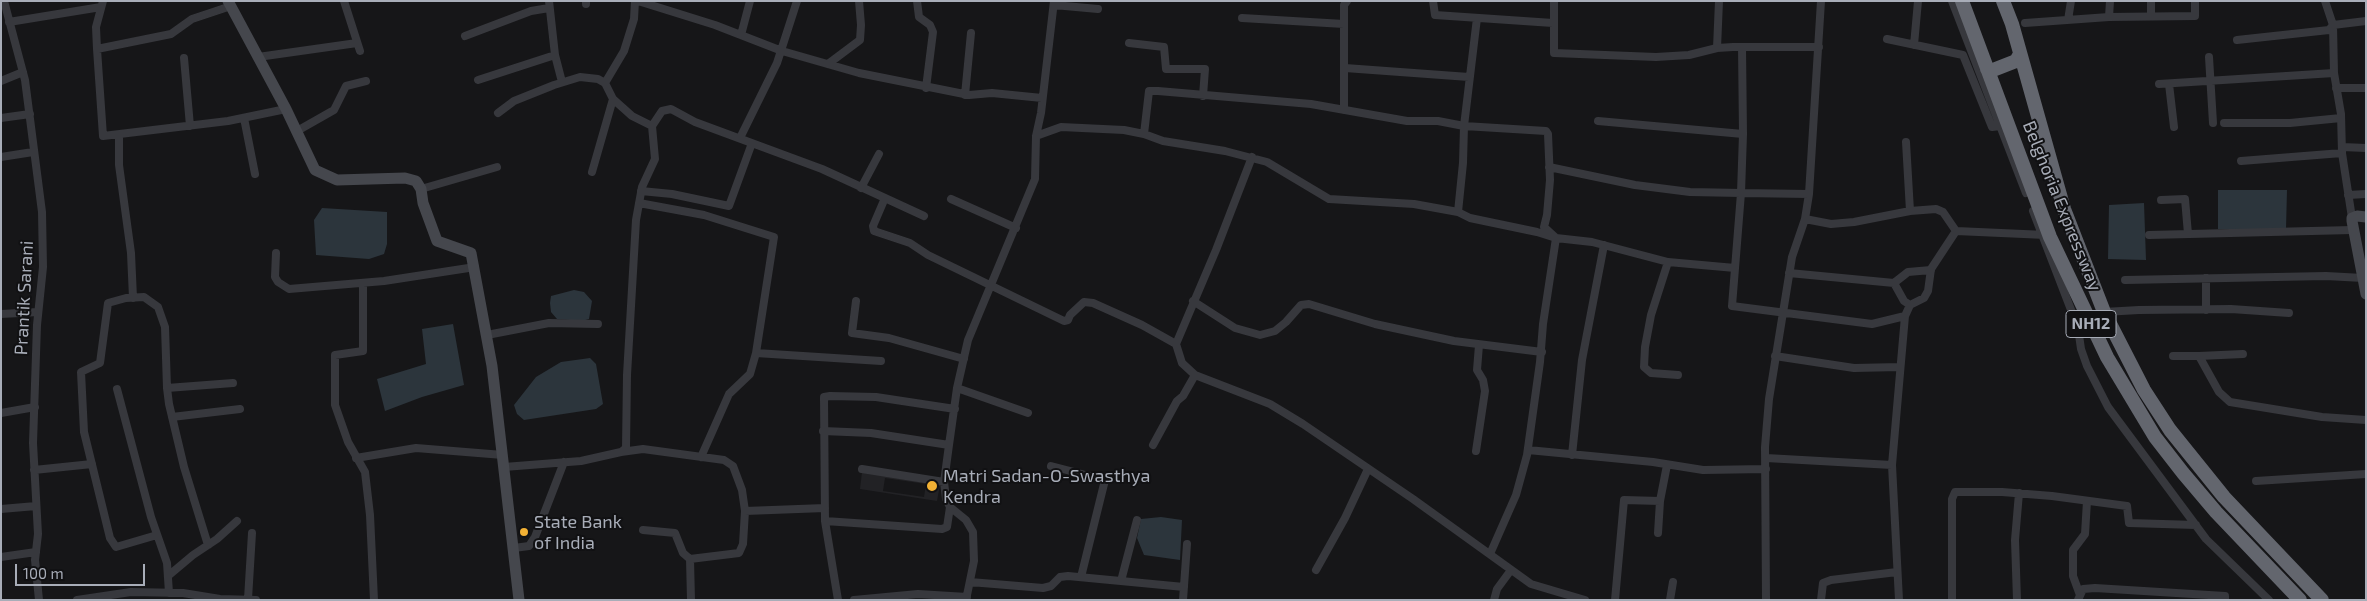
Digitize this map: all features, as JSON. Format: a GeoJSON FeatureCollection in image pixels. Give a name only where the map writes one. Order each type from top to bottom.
{"type":"FeatureCollection","features":[{"type":"Feature","properties":{"kind":"highway","name":"Belghoria Expressway"},"geometry":{"type":"LineString","coordinates":[[1962,1],[1988,69],[2046,236],[2107,358],[2155,437],[2216,512],[2300,600]]}},
{"type":"Feature","properties":{"kind":"highway","name":"Belghoria Expressway"},"geometry":{"type":"LineString","coordinates":[[2003,1],[2064,209],[2104,312],[2144,390],[2188,454],[2224,497],[2322,600]]}},
{"type":"Feature","properties":{"kind":"highway"},"geometry":{"type":"LineString","coordinates":[[1988,69],[1993,70],[2016,61],[2020,54]]}},
{"type":"Feature","properties":{"kind":"street","name":"Prantik Sarani"},"geometry":{"type":"LineString","coordinates":[[4,1],[23,72],[42,212],[43,267],[38,312],[34,407],[34,470],[38,534],[36,552],[39,600]]}},
{"type":"Feature","properties":{"kind":"street"},"geometry":{"type":"LineString","coordinates":[[258,57],[358,47],[344,1]]}},
{"type":"Feature","properties":{"kind":"street"},"geometry":{"type":"LineString","coordinates":[[605,84],[624,51],[634,18],[636,1],[741,35],[782,51],[926,88],[965,95],[992,92],[1042,98]]}},
{"type":"Feature","properties":{"kind":"street"},"geometry":{"type":"LineString","coordinates":[[741,35],[750,1]]}},
{"type":"Feature","properties":{"kind":"street"},"geometry":{"type":"LineString","coordinates":[[740,138],[762,97],[782,51],[796,1]]}},
{"type":"Feature","properties":{"kind":"street"},"geometry":{"type":"LineString","coordinates":[[828,64],[860,40],[862,25],[859,1]]}},
{"type":"Feature","properties":{"kind":"street"},"geometry":{"type":"LineString","coordinates":[[917,1],[919,17],[930,25],[933,32],[926,88]]}},
{"type":"Feature","properties":{"kind":"street"},"geometry":{"type":"LineString","coordinates":[[1433,1],[1435,15],[1553,22]]}},
{"type":"Feature","properties":{"kind":"street"},"geometry":{"type":"LineString","coordinates":[[1554,1],[1554,53],[1689,56],[1717,48],[1819,47]]}},
{"type":"Feature","properties":{"kind":"street"},"geometry":{"type":"LineString","coordinates":[[1717,48],[1719,1]]}},
{"type":"Feature","properties":{"kind":"street"},"geometry":{"type":"LineString","coordinates":[[1766,600],[1766,458],[1769,399],[1781,313],[1792,257],[1805,219],[1809,194],[1822,1]]}},
{"type":"Feature","properties":{"kind":"street"},"geometry":{"type":"LineString","coordinates":[[1914,44],[1918,1]]}},
{"type":"Feature","properties":{"kind":"street"},"geometry":{"type":"LineString","coordinates":[[1952,1],[2000,126],[2046,236],[2078,328],[2081,349],[2087,366],[2108,407],[2206,539],[2269,600]]}},
{"type":"Feature","properties":{"kind":"street"},"geometry":{"type":"LineString","coordinates":[[2068,20],[2070,1]]}},
{"type":"Feature","properties":{"kind":"street"},"geometry":{"type":"LineString","coordinates":[[2109,17],[2110,1]]}},
{"type":"Feature","properties":{"kind":"street"},"geometry":{"type":"LineString","coordinates":[[2151,1],[2151,16]]}},
{"type":"Feature","properties":{"kind":"street"},"geometry":{"type":"LineString","coordinates":[[2025,23],[2109,17],[2195,16],[2195,1]]}},
{"type":"Feature","properties":{"kind":"street"},"geometry":{"type":"LineString","coordinates":[[2325,1],[2333,25],[2334,73],[2341,118],[2342,150],[2352,224],[2366,294]]}},
{"type":"Feature","properties":{"kind":"street"},"geometry":{"type":"LineString","coordinates":[[1344,110],[1345,2]]}},
{"type":"Feature","properties":{"kind":"street"},"geometry":{"type":"LineString","coordinates":[[854,600],[904,597],[967,598],[974,561],[973,532],[966,520],[950,507],[946,499],[944,482],[957,388],[968,340],[1035,179],[1036,136],[1054,3],[1098,9]]}},
{"type":"Feature","properties":{"kind":"street"},"geometry":{"type":"LineString","coordinates":[[9,22],[102,4],[96,27],[103,136],[190,126],[244,118],[286,109]]}},
{"type":"Feature","properties":{"kind":"street"},"geometry":{"type":"LineString","coordinates":[[97,49],[171,34],[192,19],[230,4],[286,109],[315,170],[337,180],[405,178],[416,181],[422,189],[423,203],[437,241],[471,253],[475,267],[487,335],[520,600]]}},
{"type":"Feature","properties":{"kind":"street"},"geometry":{"type":"LineString","coordinates":[[465,36],[549,4],[555,55],[562,82]]}},
{"type":"Feature","properties":{"kind":"street"},"geometry":{"type":"LineString","coordinates":[[1242,18],[1344,24]]}},
{"type":"Feature","properties":{"kind":"street"},"geometry":{"type":"LineString","coordinates":[[1458,212],[1463,163],[1464,126],[1477,18]]}},
{"type":"Feature","properties":{"kind":"street"},"geometry":{"type":"LineString","coordinates":[[2237,40],[2329,30],[2333,25],[2366,21]]}},
{"type":"Feature","properties":{"kind":"street"},"geometry":{"type":"LineString","coordinates":[[965,95],[971,33]]}},
{"type":"Feature","properties":{"kind":"street"},"geometry":{"type":"LineString","coordinates":[[1887,39],[1963,55],[1992,128],[2000,126]]}},
{"type":"Feature","properties":{"kind":"street"},"geometry":{"type":"LineString","coordinates":[[1130,43],[1164,47],[1166,69],[1205,69],[1203,96]]}},
{"type":"Feature","properties":{"kind":"street"},"geometry":{"type":"LineString","coordinates":[[1742,47],[1743,134],[1741,193],[1732,306],[1872,324],[1905,316]]}},
{"type":"Feature","properties":{"kind":"street"},"geometry":{"type":"LineString","coordinates":[[478,80],[555,55]]}},
{"type":"Feature","properties":{"kind":"street"},"geometry":{"type":"LineString","coordinates":[[2209,57],[2213,123]]}},
{"type":"Feature","properties":{"kind":"street"},"geometry":{"type":"LineString","coordinates":[[184,58],[190,126]]}},
{"type":"Feature","properties":{"kind":"street"},"geometry":{"type":"LineString","coordinates":[[1344,68],[1470,77]]}},
{"type":"Feature","properties":{"kind":"street"},"geometry":{"type":"LineString","coordinates":[[1,80],[23,72]]}},
{"type":"Feature","properties":{"kind":"street"},"geometry":{"type":"LineString","coordinates":[[2159,84],[2334,73]]}},
{"type":"Feature","properties":{"kind":"street"},"geometry":{"type":"LineString","coordinates":[[498,113],[514,101],[562,82],[580,77],[598,78],[605,84],[613,99],[632,116],[652,126]]}},
{"type":"Feature","properties":{"kind":"street"},"geometry":{"type":"LineString","coordinates":[[297,131],[334,110],[346,86],[366,81]]}},
{"type":"Feature","properties":{"kind":"street"},"geometry":{"type":"LineString","coordinates":[[2169,84],[2174,127]]}},
{"type":"Feature","properties":{"kind":"street"},"geometry":{"type":"LineString","coordinates":[[2336,88],[2366,88]]}},
{"type":"Feature","properties":{"kind":"street"},"geometry":{"type":"LineString","coordinates":[[1144,134],[1149,91],[1311,104],[1407,121],[1438,121],[1464,126],[1542,130],[1548,134],[1549,166],[1547,215],[1544,227],[1556,238]]}},
{"type":"Feature","properties":{"kind":"street"},"geometry":{"type":"LineString","coordinates":[[592,172],[613,99]]}},
{"type":"Feature","properties":{"kind":"street"},"geometry":{"type":"LineString","coordinates":[[622,452],[627,444],[627,376],[636,220],[640,197],[655,159],[652,126],[662,112],[670,109],[695,122],[822,168],[924,216]]}},
{"type":"Feature","properties":{"kind":"street"},"geometry":{"type":"LineString","coordinates":[[1,118],[30,114]]}},
{"type":"Feature","properties":{"kind":"street"},"geometry":{"type":"LineString","coordinates":[[244,118],[255,174]]}},
{"type":"Feature","properties":{"kind":"street"},"geometry":{"type":"LineString","coordinates":[[2224,123],[2290,123],[2341,118]]}},
{"type":"Feature","properties":{"kind":"street"},"geometry":{"type":"LineString","coordinates":[[1598,121],[1743,134]]}},
{"type":"Feature","properties":{"kind":"street"},"geometry":{"type":"LineString","coordinates":[[1036,136],[1061,127],[1124,130],[1144,134],[1163,141],[1252,157],[1286,172],[1329,200],[1414,204],[1458,212],[1470,218],[1537,232],[1556,238],[1592,242],[1668,262],[1735,268]]}},
{"type":"Feature","properties":{"kind":"street"},"geometry":{"type":"LineString","coordinates":[[119,135],[119,165],[131,253],[133,298]]}},
{"type":"Feature","properties":{"kind":"street"},"geometry":{"type":"LineString","coordinates":[[1906,142],[1910,211]]}},
{"type":"Feature","properties":{"kind":"street"},"geometry":{"type":"LineString","coordinates":[[640,197],[672,194],[728,206],[752,143]]}},
{"type":"Feature","properties":{"kind":"street"},"geometry":{"type":"LineString","coordinates":[[2241,161],[2366,148]]}},
{"type":"Feature","properties":{"kind":"street"},"geometry":{"type":"LineString","coordinates":[[1,157],[34,152]]}},
{"type":"Feature","properties":{"kind":"street"},"geometry":{"type":"LineString","coordinates":[[861,188],[879,154]]}},
{"type":"Feature","properties":{"kind":"street"},"geometry":{"type":"LineString","coordinates":[[1252,157],[1216,250],[1176,344],[1182,363],[1195,374],[1270,404],[1368,469],[1531,584],[1585,600]]}},
{"type":"Feature","properties":{"kind":"street"},"geometry":{"type":"LineString","coordinates":[[1549,166],[1658,188],[1690,192],[1809,194]]}},
{"type":"Feature","properties":{"kind":"street"},"geometry":{"type":"LineString","coordinates":[[422,189],[497,167]]}},
{"type":"Feature","properties":{"kind":"street"},"geometry":{"type":"LineString","coordinates":[[2348,195],[2366,194]]}},
{"type":"Feature","properties":{"kind":"street"},"geometry":{"type":"LineString","coordinates":[[640,197],[774,237],[756,353],[750,374],[729,394],[701,457]]}},
{"type":"Feature","properties":{"kind":"street"},"geometry":{"type":"LineString","coordinates":[[885,198],[873,226],[874,230],[910,243],[928,255],[1064,321],[1068,320],[1078,306],[1084,302],[1094,303],[1142,325],[1176,344]]}},
{"type":"Feature","properties":{"kind":"street"},"geometry":{"type":"LineString","coordinates":[[951,199],[1016,228]]}},
{"type":"Feature","properties":{"kind":"street"},"geometry":{"type":"LineString","coordinates":[[2161,200],[2186,199],[2188,234]]}},
{"type":"Feature","properties":{"kind":"street"},"geometry":{"type":"LineString","coordinates":[[1805,219],[1831,224],[1854,222],[1910,211],[1936,209],[1943,212],[1956,230],[2046,236]]}},
{"type":"Feature","properties":{"kind":"street"},"geometry":{"type":"LineString","coordinates":[[2149,235],[2352,224],[2366,217]]}},
{"type":"Feature","properties":{"kind":"street"},"geometry":{"type":"LineString","coordinates":[[1899,600],[1892,465],[1905,316],[1910,305],[1924,298],[1928,291],[1931,270],[1956,230]]}},
{"type":"Feature","properties":{"kind":"street"},"geometry":{"type":"LineString","coordinates":[[1490,554],[1516,495],[1528,450],[1542,352],[1543,324],[1556,238]]}},
{"type":"Feature","properties":{"kind":"street"},"geometry":{"type":"LineString","coordinates":[[1572,455],[1582,360],[1604,245]]}},
{"type":"Feature","properties":{"kind":"street"},"geometry":{"type":"LineString","coordinates":[[276,253],[275,277],[278,282],[289,289],[363,283],[475,267]]}},
{"type":"Feature","properties":{"kind":"street"},"geometry":{"type":"LineString","coordinates":[[1668,262],[1651,314],[1645,347],[1644,367],[1652,373],[1678,375]]}},
{"type":"Feature","properties":{"kind":"street"},"geometry":{"type":"LineString","coordinates":[[1789,273],[1894,283],[1908,272],[1931,270]]}},
{"type":"Feature","properties":{"kind":"street"},"geometry":{"type":"LineString","coordinates":[[2125,280],[2326,276],[2363,278]]}},
{"type":"Feature","properties":{"kind":"street"},"geometry":{"type":"LineString","coordinates":[[2206,278],[2206,310]]}},
{"type":"Feature","properties":{"kind":"street"},"geometry":{"type":"LineString","coordinates":[[363,283],[363,351],[335,355],[335,405],[339,421],[356,458],[365,472],[370,515],[374,600]]}},
{"type":"Feature","properties":{"kind":"street"},"geometry":{"type":"LineString","coordinates":[[1894,283],[1904,301],[1910,305]]}},
{"type":"Feature","properties":{"kind":"street"},"geometry":{"type":"LineString","coordinates":[[157,535],[116,548],[110,538],[84,432],[82,372],[100,362],[108,303],[144,297],[158,307],[165,327],[168,388],[172,417],[184,467],[208,545]]}},
{"type":"Feature","properties":{"kind":"street"},"geometry":{"type":"LineString","coordinates":[[856,301],[852,333],[889,338],[964,360]]}},
{"type":"Feature","properties":{"kind":"street"},"geometry":{"type":"LineString","coordinates":[[1193,301],[1235,328],[1260,335],[1275,331],[1286,322],[1301,304],[1309,304],[1375,324],[1454,342],[1542,352]]}},
{"type":"Feature","properties":{"kind":"street"},"geometry":{"type":"LineString","coordinates":[[2104,312],[2246,309],[2289,313]]}},
{"type":"Feature","properties":{"kind":"street"},"geometry":{"type":"LineString","coordinates":[[1,314],[38,312]]}},
{"type":"Feature","properties":{"kind":"street"},"geometry":{"type":"LineString","coordinates":[[487,335],[549,323],[598,324]]}},
{"type":"Feature","properties":{"kind":"street"},"geometry":{"type":"LineString","coordinates":[[1476,451],[1484,391],[1483,380],[1477,370],[1479,344]]}},
{"type":"Feature","properties":{"kind":"street"},"geometry":{"type":"LineString","coordinates":[[756,353],[881,361]]}},
{"type":"Feature","properties":{"kind":"street"},"geometry":{"type":"LineString","coordinates":[[2173,356],[2243,354]]}},
{"type":"Feature","properties":{"kind":"street"},"geometry":{"type":"LineString","coordinates":[[1775,356],[1854,368],[1900,367]]}},
{"type":"Feature","properties":{"kind":"street"},"geometry":{"type":"LineString","coordinates":[[2199,356],[2219,392],[2230,402],[2322,418],[2366,420]]}},
{"type":"Feature","properties":{"kind":"street"},"geometry":{"type":"LineString","coordinates":[[1154,445],[1177,400],[1183,396],[1195,374]]}},
{"type":"Feature","properties":{"kind":"street"},"geometry":{"type":"LineString","coordinates":[[168,388],[233,383]]}},
{"type":"Feature","properties":{"kind":"street"},"geometry":{"type":"LineString","coordinates":[[957,388],[1028,413]]}},
{"type":"Feature","properties":{"kind":"street"},"geometry":{"type":"LineString","coordinates":[[117,389],[157,535],[167,563],[169,593]]}},
{"type":"Feature","properties":{"kind":"street"},"geometry":{"type":"LineString","coordinates":[[838,600],[824,508],[824,397],[876,397],[955,409]]}},
{"type":"Feature","properties":{"kind":"street"},"geometry":{"type":"LineString","coordinates":[[1,413],[34,407]]}},
{"type":"Feature","properties":{"kind":"street"},"geometry":{"type":"LineString","coordinates":[[172,417],[240,409]]}},
{"type":"Feature","properties":{"kind":"street"},"geometry":{"type":"LineString","coordinates":[[824,431],[871,433],[949,445]]}},
{"type":"Feature","properties":{"kind":"street"},"geometry":{"type":"LineString","coordinates":[[356,458],[416,448],[503,454]]}},
{"type":"Feature","properties":{"kind":"street"},"geometry":{"type":"LineString","coordinates":[[504,467],[564,462],[643,449],[724,460],[734,466],[742,490],[745,511],[743,544],[739,553],[690,559],[683,553],[674,533],[643,530]]}},
{"type":"Feature","properties":{"kind":"street"},"geometry":{"type":"LineString","coordinates":[[1528,450],[1723,471],[1766,469]]}},
{"type":"Feature","properties":{"kind":"street"},"geometry":{"type":"LineString","coordinates":[[1766,458],[1892,465]]}},
{"type":"Feature","properties":{"kind":"street"},"geometry":{"type":"LineString","coordinates":[[514,548],[529,546],[535,537],[564,462]]}},
{"type":"Feature","properties":{"kind":"street"},"geometry":{"type":"LineString","coordinates":[[34,470],[92,464]]}},
{"type":"Feature","properties":{"kind":"street"},"geometry":{"type":"LineString","coordinates":[[1658,534],[1660,501],[1667,465]]}},
{"type":"Feature","properties":{"kind":"street"},"geometry":{"type":"LineString","coordinates":[[1051,466],[1105,480],[1081,577]]}},
{"type":"Feature","properties":{"kind":"street"},"geometry":{"type":"LineString","coordinates":[[862,469],[944,482]]}},
{"type":"Feature","properties":{"kind":"street"},"geometry":{"type":"LineString","coordinates":[[1316,570],[1345,518],[1368,469]]}},
{"type":"Feature","properties":{"kind":"street"},"geometry":{"type":"LineString","coordinates":[[2256,480],[2366,474]]}},
{"type":"Feature","properties":{"kind":"street"},"geometry":{"type":"LineString","coordinates":[[1952,600],[1953,494],[1958,491],[2019,493],[2127,506],[2128,523],[2196,525]]}},
{"type":"Feature","properties":{"kind":"street"},"geometry":{"type":"LineString","coordinates":[[2017,600],[2015,540],[2019,493]]}},
{"type":"Feature","properties":{"kind":"street"},"geometry":{"type":"LineString","coordinates":[[1615,600],[1624,500],[1660,501]]}},
{"type":"Feature","properties":{"kind":"street"},"geometry":{"type":"LineString","coordinates":[[2079,597],[2074,576],[2073,550],[2085,534],[2087,501]]}},
{"type":"Feature","properties":{"kind":"street"},"geometry":{"type":"LineString","coordinates":[[1,509],[36,506]]}},
{"type":"Feature","properties":{"kind":"street"},"geometry":{"type":"LineString","coordinates":[[825,521],[942,529],[947,527],[950,507]]}},
{"type":"Feature","properties":{"kind":"street"},"geometry":{"type":"LineString","coordinates":[[745,511],[824,508]]}},
{"type":"Feature","properties":{"kind":"street"},"geometry":{"type":"LineString","coordinates":[[168,576],[237,520]]}},
{"type":"Feature","properties":{"kind":"street"},"geometry":{"type":"LineString","coordinates":[[1121,581],[1137,520]]}},
{"type":"Feature","properties":{"kind":"street"},"geometry":{"type":"LineString","coordinates":[[77,600],[131,592],[169,593],[220,599],[252,599],[252,533]]}},
{"type":"Feature","properties":{"kind":"street"},"geometry":{"type":"LineString","coordinates":[[1183,600],[1187,544]]}},
{"type":"Feature","properties":{"kind":"street"},"geometry":{"type":"LineString","coordinates":[[1,557],[36,552]]}},
{"type":"Feature","properties":{"kind":"street"},"geometry":{"type":"LineString","coordinates":[[690,559],[691,600]]}},
{"type":"Feature","properties":{"kind":"street"},"geometry":{"type":"LineString","coordinates":[[1494,600],[1497,589],[1511,570]]}},
{"type":"Feature","properties":{"kind":"street"},"geometry":{"type":"LineString","coordinates":[[1821,600],[1823,583],[1831,580],[1897,572]]}},
{"type":"Feature","properties":{"kind":"street"},"geometry":{"type":"LineString","coordinates":[[970,582],[1043,588],[1051,586],[1060,577],[1081,577],[1184,587]]}},
{"type":"Feature","properties":{"kind":"street"},"geometry":{"type":"LineString","coordinates":[[1670,600],[1673,582]]}},
{"type":"Feature","properties":{"kind":"street"},"geometry":{"type":"LineString","coordinates":[[2079,597],[2083,589],[2105,588],[2225,596],[2225,600]]}},
{"type":"Feature","properties":{"kind":"shaded area"},"geometry":{"type":"Polygon","coordinates":[[[2218,190],[2287,190],[2286,229],[2218,229],[2218,190]]]}},
{"type":"Feature","properties":{"kind":"shaded area"},"geometry":{"type":"Polygon","coordinates":[[[2144,203],[2146,260],[2108,259],[2109,205],[2144,203]]]}},
{"type":"Feature","properties":{"kind":"shaded area"},"geometry":{"type":"Polygon","coordinates":[[[322,208],[387,212],[387,244],[384,254],[369,259],[316,255],[314,220],[322,208]]]}},
{"type":"Feature","properties":{"kind":"shaded area"},"geometry":{"type":"Polygon","coordinates":[[[574,290],[584,292],[592,301],[589,319],[582,321],[557,319],[551,312],[551,296],[574,290]]]}},
{"type":"Feature","properties":{"kind":"shaded area"},"geometry":{"type":"Polygon","coordinates":[[[453,324],[464,385],[422,397],[385,411],[377,379],[426,364],[422,329],[453,324]]]}},
{"type":"Feature","properties":{"kind":"shaded area"},"geometry":{"type":"Polygon","coordinates":[[[590,358],[596,364],[603,404],[596,409],[524,420],[517,414],[514,405],[536,377],[561,362],[590,358]]]}},
{"type":"Feature","properties":{"kind":"shaded area","name":"Matri Sadan-O-Swasthya Kendra"},"geometry":{"type":"Polygon","coordinates":[[[862,472],[940,484],[937,501],[860,489],[862,472]],[[885,478],[883,491],[924,497],[926,484],[885,478]]]}},
{"type":"Feature","properties":{"kind":"shaded area"},"geometry":{"type":"Polygon","coordinates":[[[1161,517],[1182,520],[1180,560],[1144,555],[1137,538],[1141,519],[1161,517]]]}},
{"type":"Feature","properties":{"kind":"place","name":"Matri Sadan-O-Swasthya Kendra"},"geometry":{"type":"Point","coordinates":[932,486]}},
{"type":"Feature","properties":{"kind":"place","name":"State Bank of India"},"geometry":{"type":"Point","coordinates":[524,532]}}]}
